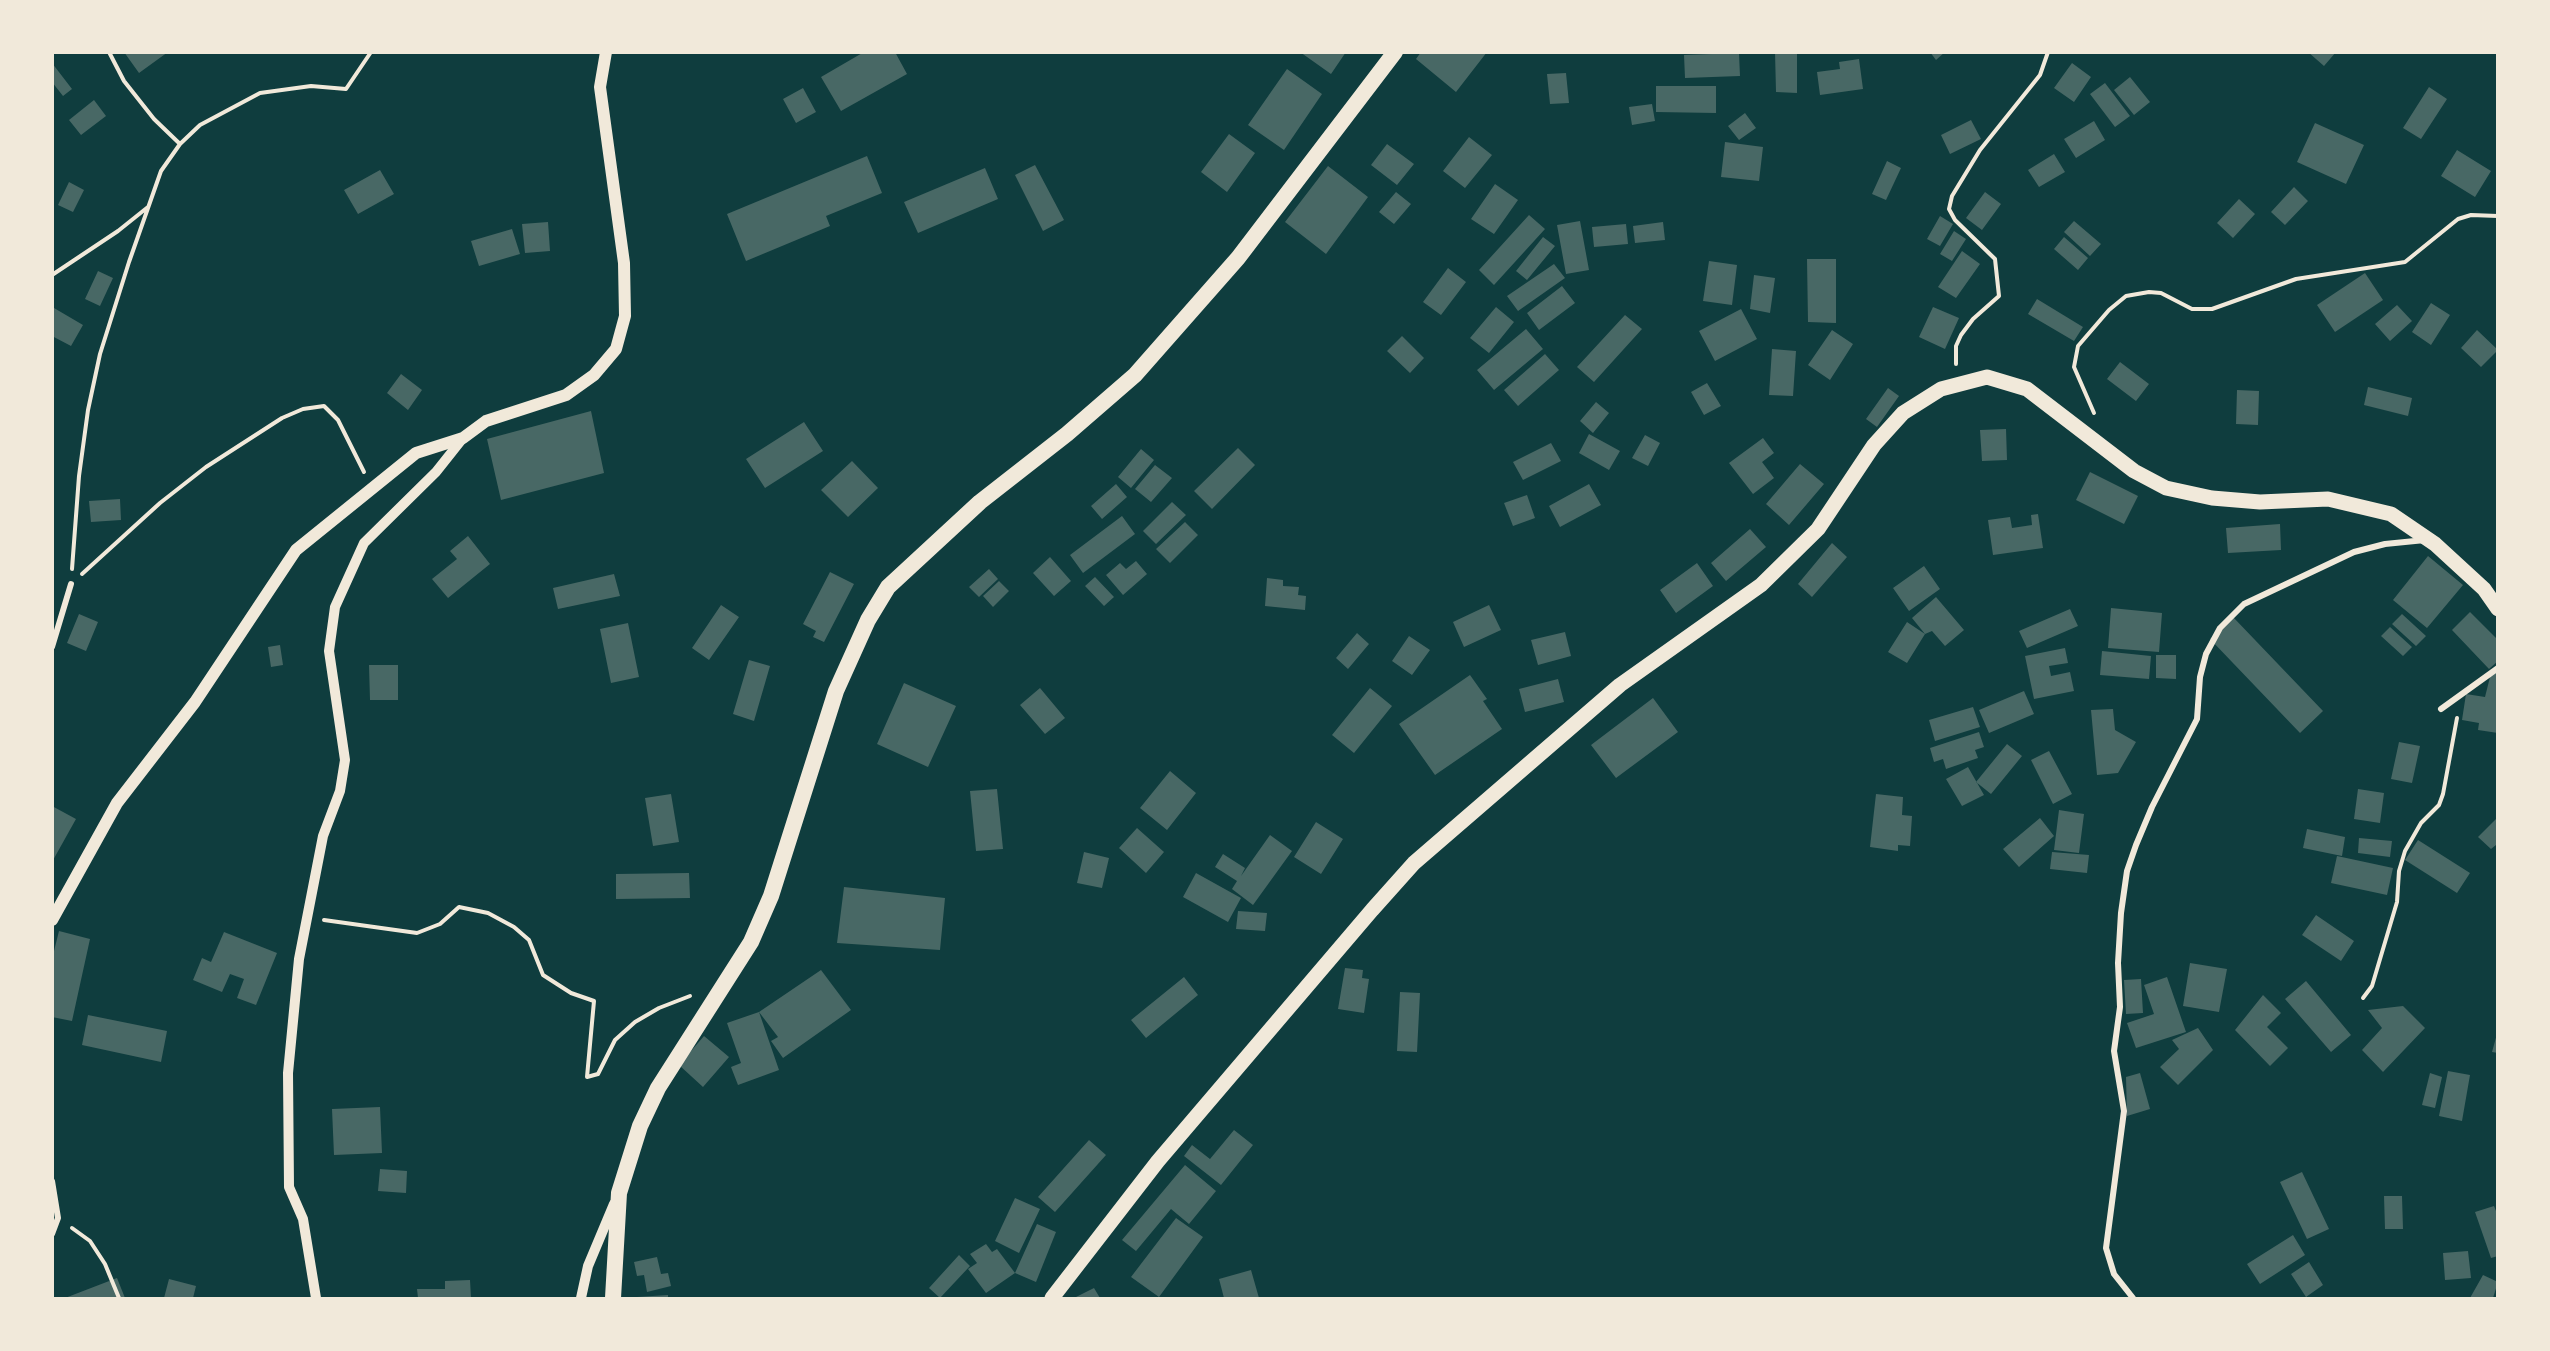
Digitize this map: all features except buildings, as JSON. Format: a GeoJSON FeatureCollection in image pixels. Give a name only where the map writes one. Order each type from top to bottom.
{"type":"FeatureCollection","features":[{"type":"Feature","properties":{"kind":"highway"},"geometry":{"type":"LineString","coordinates":[[613,1299],[619,1193],[640,1126],[658,1088],[752,942],[767,905],[836,691],[868,620],[888,587],[980,502],[1067,434],[1135,375],[1238,258],[1395,52]]}},
{"type":"Feature","properties":{"kind":"main road"},"geometry":{"type":"LineString","coordinates":[[52,920],[117,803],[195,702],[296,550],[416,453],[463,438],[486,421],[566,395],[594,375],[616,350],[625,316],[624,263],[600,87],[606,52]]}},
{"type":"Feature","properties":{"kind":"main road"},"geometry":{"type":"LineString","coordinates":[[1052,1299],[1158,1161],[1364,918],[1414,863],[1620,685],[1761,585],[1818,529],[1874,445],[1903,413],[1941,390],[1987,377],[2027,389],[2134,471],[2166,488],[2212,498],[2260,502],[2328,499],[2391,514],[2428,539],[2484,589],[2498,609]]}},
{"type":"Feature","properties":{"kind":"street"},"geometry":{"type":"LineString","coordinates":[[316,1299],[303,1219],[290,1186],[288,1073],[299,959],[323,837],[340,791],[345,760],[329,651],[335,607],[364,543],[436,472],[463,438]]}},
{"type":"Feature","properties":{"kind":"street"},"geometry":{"type":"LineString","coordinates":[[2133,1299],[2114,1274],[2106,1248],[2124,1111],[2114,1051],[2121,1007],[2118,963],[2121,913],[2127,871],[2136,845],[2152,807],[2197,719],[2200,677],[2206,654],[2220,628],[2244,604],[2354,552],[2385,544],[2428,539]]}},
{"type":"Feature","properties":{"kind":"street"},"geometry":{"type":"LineString","coordinates":[[52,647],[71,584]]}},
{"type":"Feature","properties":{"kind":"street"},"geometry":{"type":"LineString","coordinates":[[2440,710],[2498,668]]}},
{"type":"Feature","properties":{"kind":"street"},"geometry":{"type":"LineString","coordinates":[[52,1181],[58,1218],[52,1234]]}},
{"type":"Feature","properties":{"kind":"street"},"geometry":{"type":"LineString","coordinates":[[581,1299],[588,1266],[619,1193]]}},
{"type":"Feature","properties":{"kind":"path"},"geometry":{"type":"LineString","coordinates":[[109,52],[124,81],[154,118],[180,144]]}},
{"type":"Feature","properties":{"kind":"path"},"geometry":{"type":"LineString","coordinates":[[71,584],[79,476],[88,410],[100,354],[161,171],[180,144],[200,125],[260,93],[311,86],[346,89],[371,52]]}},
{"type":"Feature","properties":{"kind":"path"},"geometry":{"type":"LineString","coordinates":[[1960,384],[1955,360],[1956,346],[1972,319],[1999,296],[1995,259],[1955,220],[1949,209],[1952,196],[1980,150],[2040,75],[2048,52]]}},
{"type":"Feature","properties":{"kind":"path"},"geometry":{"type":"LineString","coordinates":[[52,275],[118,231],[148,206]]}},
{"type":"Feature","properties":{"kind":"path"},"geometry":{"type":"LineString","coordinates":[[2098,421],[2074,367],[2078,346],[2109,310],[2126,296],[2149,292],[2161,293],[2192,309],[2212,309],[2296,279],[2405,262],[2458,219],[2471,215],[2498,216]]}},
{"type":"Feature","properties":{"kind":"path"},"geometry":{"type":"LineString","coordinates":[[71,584],[160,503],[206,467],[282,418],[303,409],[324,406],[338,420],[356,453],[371,489]]}},
{"type":"Feature","properties":{"kind":"path"},"geometry":{"type":"LineString","coordinates":[[2363,998],[2372,986],[2397,902],[2399,871],[2405,851],[2421,823],[2439,805],[2443,794],[2461,694]]}},
{"type":"Feature","properties":{"kind":"path"},"geometry":{"type":"LineString","coordinates":[[307,918],[417,933],[440,924],[459,907],[488,913],[514,927],[529,940],[543,975],[571,993],[594,1001],[587,1077],[598,1074],[615,1040],[635,1022],[659,1008],[725,983]]}},
{"type":"Feature","properties":{"kind":"path"},"geometry":{"type":"LineString","coordinates":[[58,1218],[90,1241],[105,1264],[119,1299]]}}]}
